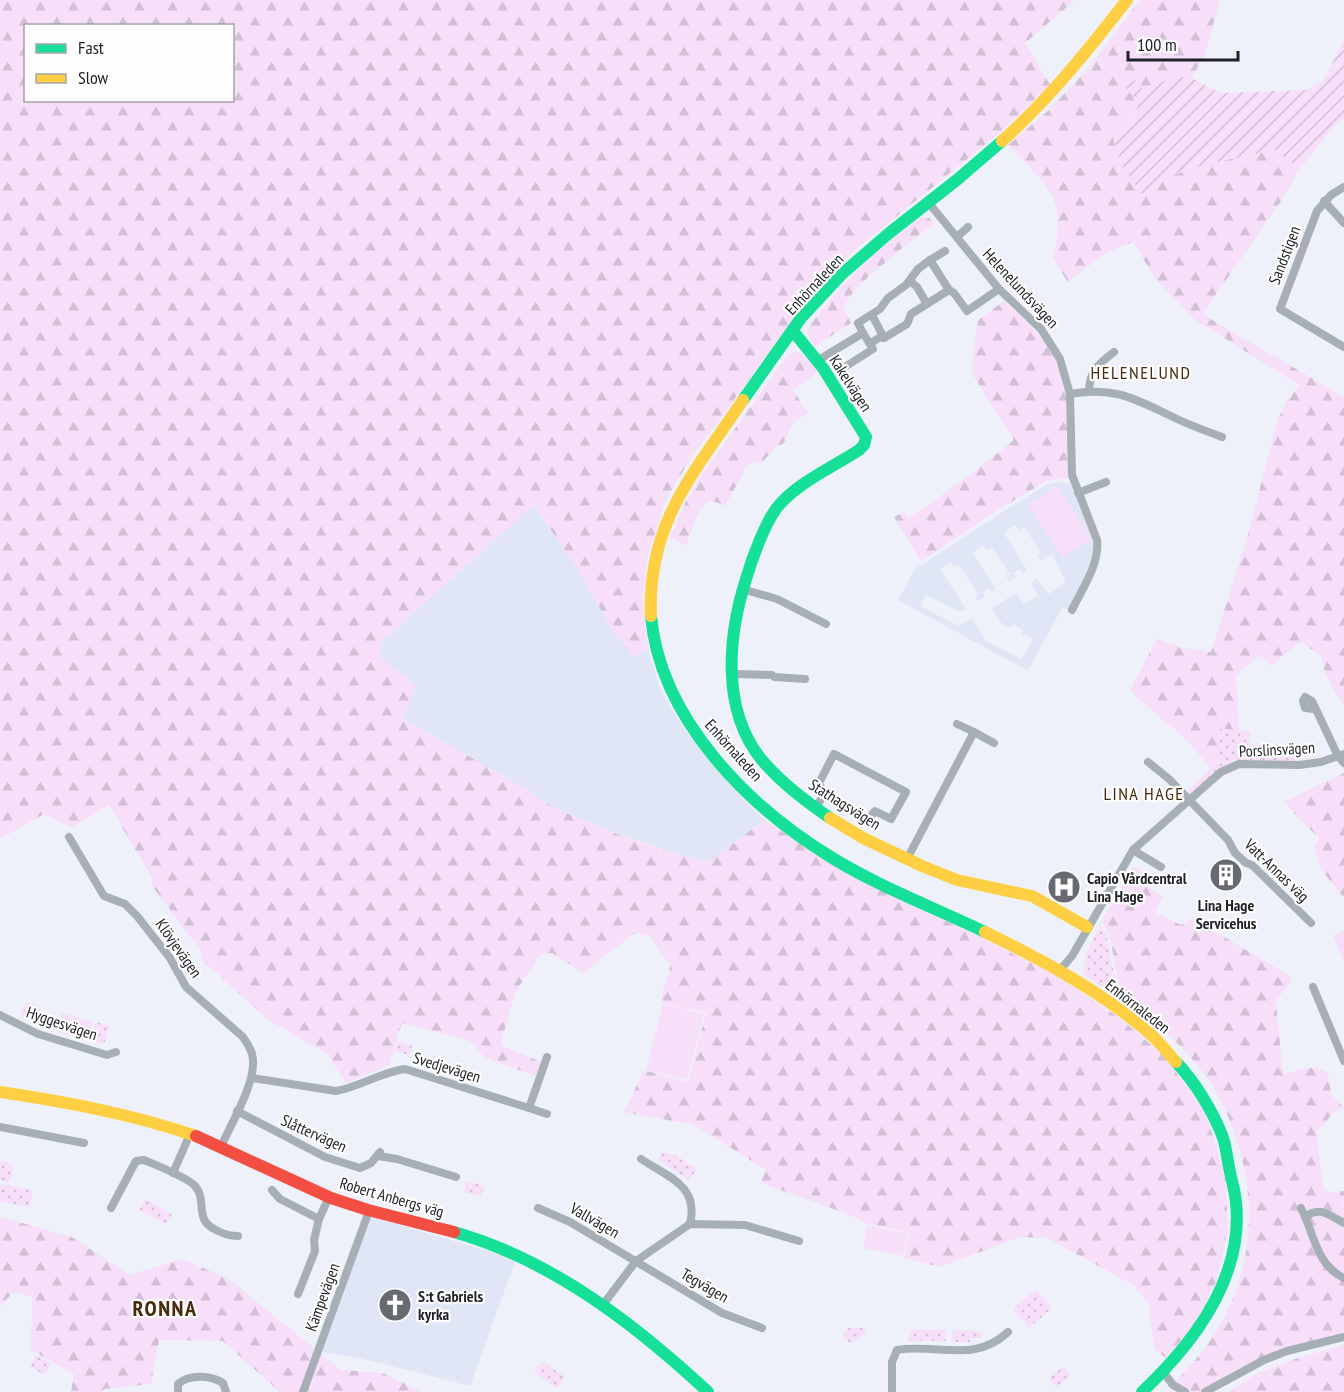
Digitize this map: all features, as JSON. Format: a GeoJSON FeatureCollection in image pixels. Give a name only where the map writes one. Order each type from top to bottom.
{"type":"FeatureCollection","features":[{"type":"Feature","properties":{"kind":"street","name":"Enhörnaleden"},"geometry":{"type":"LineString","coordinates":[[1127,0],[1055,89],[1026,118],[928,202],[883,237],[815,302],[792,331],[675,501],[654,557],[650,599],[655,646],[670,693],[697,736],[736,780],[771,813],[822,851],[855,871],[982,929],[1060,970],[1124,1012],[1168,1050],[1192,1078],[1210,1107],[1225,1140],[1236,1198],[1237,1229],[1230,1258],[1215,1300],[1199,1327],[1164,1373],[1142,1392]]}},
{"type":"Feature","properties":{"kind":"street","name":"Sandstigen"},"geometry":{"type":"LineString","coordinates":[[1344,187],[1324,201],[1313,222],[1280,309],[1344,347]]}},
{"type":"Feature","properties":{"kind":"street"},"geometry":{"type":"LineString","coordinates":[[1324,201],[1344,223]]}},
{"type":"Feature","properties":{"kind":"street","name":"Helenelundsvägen"},"geometry":{"type":"LineString","coordinates":[[928,202],[999,289],[1049,338],[1060,359],[1070,394],[1072,475],[1098,548],[1096,560],[1072,610]]}},
{"type":"Feature","properties":{"kind":"street"},"geometry":{"type":"LineString","coordinates":[[957,237],[968,227]]}},
{"type":"Feature","properties":{"kind":"street"},"geometry":{"type":"LineString","coordinates":[[830,353],[840,370],[873,349],[858,323],[880,309],[888,298],[910,281],[918,268],[945,251]]}},
{"type":"Feature","properties":{"kind":"street"},"geometry":{"type":"LineString","coordinates":[[930,260],[949,290],[967,310],[999,289]]}},
{"type":"Feature","properties":{"kind":"street"},"geometry":{"type":"LineString","coordinates":[[910,281],[917,287],[927,304]]}},
{"type":"Feature","properties":{"kind":"street"},"geometry":{"type":"LineString","coordinates":[[870,344],[907,324],[911,314],[949,290]]}},
{"type":"Feature","properties":{"kind":"street"},"geometry":{"type":"LineString","coordinates":[[872,315],[884,338]]}},
{"type":"Feature","properties":{"kind":"street","name":"Kakelvägen"},"geometry":{"type":"LineString","coordinates":[[792,331],[817,361],[866,437],[864,445],[854,454]]}},
{"type":"Feature","properties":{"kind":"street"},"geometry":{"type":"LineString","coordinates":[[817,361],[863,333]]}},
{"type":"Feature","properties":{"kind":"street"},"geometry":{"type":"LineString","coordinates":[[1089,391],[1089,379],[1093,369],[1114,352]]}},
{"type":"Feature","properties":{"kind":"street"},"geometry":{"type":"LineString","coordinates":[[1070,394],[1106,391],[1130,396],[1177,419],[1222,437]]}},
{"type":"Feature","properties":{"kind":"street","name":"Stathagsvägen"},"geometry":{"type":"LineString","coordinates":[[854,454],[790,495],[778,506],[758,544],[742,589],[733,632],[737,713],[750,743],[782,781],[815,808],[842,826],[950,878],[976,886],[1022,892],[1087,927]]}},
{"type":"Feature","properties":{"kind":"street"},"geometry":{"type":"LineString","coordinates":[[1078,493],[1106,482]]}},
{"type":"Feature","properties":{"kind":"street"},"geometry":{"type":"LineString","coordinates":[[742,589],[777,599],[826,624]]}},
{"type":"Feature","properties":{"kind":"street"},"geometry":{"type":"LineString","coordinates":[[734,674],[805,679]]}},
{"type":"Feature","properties":{"kind":"street"},"geometry":{"type":"LineString","coordinates":[[1314,709],[1321,717],[1342,758]]}},
{"type":"Feature","properties":{"kind":"street"},"geometry":{"type":"LineString","coordinates":[[957,724],[994,743]]}},
{"type":"Feature","properties":{"kind":"street"},"geometry":{"type":"LineString","coordinates":[[907,859],[974,732]]}},
{"type":"Feature","properties":{"kind":"street"},"geometry":{"type":"LineString","coordinates":[[834,754],[906,792],[891,819],[875,811],[869,819],[824,795],[819,783],[834,754]]}},
{"type":"Feature","properties":{"kind":"street","name":"Porslinsvägen"},"geometry":{"type":"LineString","coordinates":[[1060,970],[1072,956],[1132,850],[1221,772],[1234,765],[1299,765],[1342,758]]}},
{"type":"Feature","properties":{"kind":"street","name":"Vatt-Annas väg"},"geometry":{"type":"LineString","coordinates":[[1148,762],[1169,779],[1228,840],[1235,853],[1246,863],[1252,865],[1311,923]]}},
{"type":"Feature","properties":{"kind":"street"},"geometry":{"type":"LineString","coordinates":[[815,808],[824,795]]}},
{"type":"Feature","properties":{"kind":"street","name":"Klövjevägen"},"geometry":{"type":"LineString","coordinates":[[69,837],[104,896],[125,904],[137,916],[170,958],[186,987],[243,1037],[252,1053],[252,1078],[220,1147]]}},
{"type":"Feature","properties":{"kind":"street"},"geometry":{"type":"LineString","coordinates":[[1132,850],[1161,867]]}},
{"type":"Feature","properties":{"kind":"street"},"geometry":{"type":"LineString","coordinates":[[1313,987],[1344,1062]]}},
{"type":"Feature","properties":{"kind":"street","name":"Hyggesvägen"},"geometry":{"type":"LineString","coordinates":[[0,1015],[52,1039],[107,1055],[116,1052]]}},
{"type":"Feature","properties":{"kind":"street"},"geometry":{"type":"LineString","coordinates":[[529,1108],[547,1057]]}},
{"type":"Feature","properties":{"kind":"street","name":"Svedjevägen"},"geometry":{"type":"LineString","coordinates":[[252,1078],[336,1091],[349,1089],[391,1071],[405,1069],[547,1114]]}},
{"type":"Feature","properties":{"kind":"street","name":"Robert Anbergs väg"},"geometry":{"type":"LineString","coordinates":[[0,1092],[137,1118],[190,1134],[329,1197],[369,1211],[446,1230],[498,1247],[548,1272],[602,1306],[677,1362],[708,1392]]}},
{"type":"Feature","properties":{"kind":"street","name":"Slåttervägen"},"geometry":{"type":"LineString","coordinates":[[237,1111],[325,1157],[360,1168],[371,1163],[379,1154],[456,1176]]}},
{"type":"Feature","properties":{"kind":"street"},"geometry":{"type":"LineString","coordinates":[[0,1127],[84,1143]]}},
{"type":"Feature","properties":{"kind":"street"},"geometry":{"type":"LineString","coordinates":[[173,1173],[190,1134]]}},
{"type":"Feature","properties":{"kind":"street"},"geometry":{"type":"LineString","coordinates":[[641,1159],[685,1188],[690,1201],[690,1224]]}},
{"type":"Feature","properties":{"kind":"street"},"geometry":{"type":"LineString","coordinates":[[111,1208],[136,1161],[144,1160],[194,1185],[200,1198],[202,1217],[208,1226],[228,1236],[238,1236]]}},
{"type":"Feature","properties":{"kind":"street"},"geometry":{"type":"LineString","coordinates":[[272,1190],[280,1199],[319,1220]]}},
{"type":"Feature","properties":{"kind":"street"},"geometry":{"type":"LineString","coordinates":[[298,1293],[315,1251],[314,1240],[319,1220],[329,1197]]}},
{"type":"Feature","properties":{"kind":"street","name":"Vallvägen"},"geometry":{"type":"LineString","coordinates":[[538,1208],[570,1222],[636,1261]]}},
{"type":"Feature","properties":{"kind":"street"},"geometry":{"type":"LineString","coordinates":[[1301,1208],[1324,1263],[1344,1278]]}},
{"type":"Feature","properties":{"kind":"street","name":"Kämpevägen"},"geometry":{"type":"LineString","coordinates":[[303,1392],[369,1211]]}},
{"type":"Feature","properties":{"kind":"street"},"geometry":{"type":"LineString","coordinates":[[1305,1217],[1313,1212],[1321,1211],[1344,1223]]}},
{"type":"Feature","properties":{"kind":"street"},"geometry":{"type":"LineString","coordinates":[[602,1306],[636,1261],[690,1224],[745,1225],[799,1241]]}},
{"type":"Feature","properties":{"kind":"street","name":"Tegvägen"},"geometry":{"type":"LineString","coordinates":[[636,1261],[722,1313],[762,1328]]}},
{"type":"Feature","properties":{"kind":"street"},"geometry":{"type":"LineString","coordinates":[[892,1392],[892,1362],[897,1350],[962,1352],[992,1345],[1008,1332]]}},
{"type":"Feature","properties":{"kind":"street"},"geometry":{"type":"LineString","coordinates":[[1205,1392],[1264,1360],[1287,1351],[1344,1337]]}},
{"type":"Feature","properties":{"kind":"street"},"geometry":{"type":"LineString","coordinates":[[1164,1373],[1173,1384],[1185,1392]]}},
{"type":"Feature","properties":{"kind":"street"},"geometry":{"type":"LineString","coordinates":[[178,1392],[178,1384],[184,1378],[214,1377],[223,1383],[226,1392]]}},
{"type":"Feature","properties":{"kind":"shaded area"},"geometry":{"type":"Polygon","coordinates":[[[1058,482],[1075,484],[1098,548],[1072,610],[1062,608],[1028,671],[898,600],[915,569],[1048,484],[1058,482]],[[1015,525],[1004,533],[1027,570],[1023,573],[1019,569],[1014,573],[1016,577],[1009,581],[1006,576],[1010,574],[992,548],[987,550],[983,545],[973,553],[996,590],[992,592],[989,588],[982,592],[985,597],[978,601],[975,597],[978,594],[959,565],[954,568],[951,563],[940,569],[966,609],[960,612],[926,595],[920,606],[959,626],[972,618],[986,641],[1022,659],[1033,639],[1022,634],[1023,630],[1013,624],[1010,628],[1002,624],[992,608],[1016,593],[1024,604],[1038,595],[1031,583],[1037,579],[1049,594],[1066,582],[1052,555],[1046,556],[1041,561],[1038,556],[1041,553],[1024,527],[1019,530],[1015,525]]]}},
{"type":"Feature","properties":{"kind":"shaded area"},"geometry":{"type":"Polygon","coordinates":[[[534,505],[577,568],[610,626],[634,657],[648,649],[661,691],[682,726],[733,789],[764,820],[709,862],[604,829],[543,803],[533,793],[402,718],[379,656],[383,640],[534,505]]]}},
{"type":"Feature","properties":{"kind":"shaded area"},"geometry":{"type":"Polygon","coordinates":[[[368,1216],[516,1259],[470,1386],[363,1359],[321,1352],[368,1216]]]}},
{"type":"Feature","properties":{"kind":"green space"},"geometry":{"type":"Polygon","coordinates":[[[0,0],[1075,0],[1025,43],[1050,85],[998,134],[829,271],[689,461],[666,499],[647,558],[643,600],[648,649],[634,657],[610,626],[577,568],[534,505],[383,640],[379,656],[417,686],[402,718],[533,793],[544,802],[644,844],[709,862],[764,820],[851,876],[1057,976],[1120,1018],[1163,1055],[1205,1111],[1225,1173],[1228,1228],[1217,1280],[1195,1324],[1166,1358],[1154,1349],[1149,1304],[1133,1285],[1047,1238],[1020,1237],[940,1267],[904,1258],[909,1233],[866,1223],[845,1213],[761,1183],[765,1169],[694,1125],[624,1112],[644,1070],[688,1082],[706,1013],[662,1002],[662,993],[670,965],[649,936],[635,933],[583,973],[552,953],[540,955],[516,991],[500,1045],[541,1062],[536,1076],[484,1057],[470,1041],[402,1023],[389,1065],[346,1083],[327,1054],[267,1019],[201,959],[201,951],[152,886],[152,878],[109,805],[71,828],[44,814],[0,839],[0,0]]]}},
{"type":"Feature","properties":{"kind":"green space"},"geometry":{"type":"Polygon","coordinates":[[[1140,0],[1220,0],[1205,54],[1192,78],[1180,78],[1143,90],[1128,91],[1139,102],[1126,126],[1113,134],[1123,166],[1142,194],[1190,169],[1276,149],[1300,169],[1278,206],[1202,314],[1344,397],[1344,707],[1325,674],[1322,657],[1302,642],[1271,666],[1259,655],[1236,676],[1239,730],[1213,728],[1218,743],[1218,754],[1211,768],[1180,733],[1130,690],[1157,639],[1184,648],[1211,652],[1247,538],[1278,419],[1286,402],[1299,385],[1194,319],[1155,278],[1133,242],[1106,253],[1068,282],[1053,259],[1058,218],[1055,203],[1038,176],[1008,145],[1049,110],[1091,65],[1140,0]]]}},
{"type":"Feature","properties":{"kind":"green space"},"geometry":{"type":"Polygon","coordinates":[[[1344,40],[1344,119],[1334,126],[1300,169],[1275,150],[1190,169],[1142,194],[1123,166],[1113,134],[1130,121],[1139,102],[1128,91],[1125,84],[1136,80],[1143,90],[1175,77],[1185,77],[1192,78],[1220,93],[1306,90],[1314,87],[1326,76],[1344,40]]]}},
{"type":"Feature","properties":{"kind":"green space"},"geometry":{"type":"Polygon","coordinates":[[[918,218],[929,218],[935,224],[862,283],[843,309],[851,323],[814,347],[808,335],[809,326],[867,260],[918,218]]]}},
{"type":"Feature","properties":{"kind":"green space"},"geometry":{"type":"Polygon","coordinates":[[[1004,301],[1036,331],[1052,353],[1064,379],[1067,395],[1070,478],[1046,481],[921,562],[894,517],[904,512],[909,518],[966,478],[1014,440],[971,372],[978,320],[1004,301]]]}},
{"type":"Feature","properties":{"kind":"green space"},"geometry":{"type":"Polygon","coordinates":[[[796,351],[807,357],[818,372],[793,390],[808,413],[794,422],[783,444],[776,446],[761,464],[755,461],[747,466],[725,506],[712,502],[703,506],[694,522],[687,546],[670,538],[686,501],[703,473],[788,355],[796,351]]]}},
{"type":"Feature","properties":{"kind":"green space"},"geometry":{"type":"Polygon","coordinates":[[[1058,486],[1091,539],[1062,558],[1028,505],[1058,486]]]}},
{"type":"Feature","properties":{"kind":"green space"},"geometry":{"type":"Polygon","coordinates":[[[1213,728],[1251,731],[1248,744],[1297,754],[1299,765],[1239,764],[1190,801],[1184,795],[1215,764],[1216,734],[1213,728]]]}},
{"type":"Feature","properties":{"kind":"green space"},"geometry":{"type":"Polygon","coordinates":[[[1344,773],[1344,898],[1320,868],[1315,847],[1319,838],[1283,802],[1344,773]]]}},
{"type":"Feature","properties":{"kind":"green space"},"geometry":{"type":"Polygon","coordinates":[[[1133,866],[1148,876],[1143,885],[1163,896],[1155,912],[1181,925],[1193,918],[1293,978],[1276,1001],[1283,1074],[1311,1068],[1328,1073],[1331,1094],[1344,1108],[1335,1112],[1316,1132],[1325,1189],[1331,1192],[1344,1191],[1342,1204],[1344,1206],[1344,1337],[1287,1351],[1205,1392],[1185,1392],[1173,1385],[1210,1342],[1236,1291],[1243,1268],[1249,1221],[1245,1172],[1229,1117],[1220,1098],[1197,1065],[1175,1041],[1129,1000],[1119,982],[1109,937],[1102,921],[1133,866]]]}},
{"type":"Feature","properties":{"kind":"green space"},"geometry":{"type":"Polygon","coordinates":[[[1100,925],[1106,933],[1119,998],[1083,974],[1086,954],[1100,925]]]}},
{"type":"Feature","properties":{"kind":"green space"},"geometry":{"type":"Polygon","coordinates":[[[1344,931],[1344,962],[1333,935],[1344,931]]]}},
{"type":"Feature","properties":{"kind":"green space"},"geometry":{"type":"Polygon","coordinates":[[[26,1002],[40,1009],[34,1021],[20,1014],[26,1002]]]}},
{"type":"Feature","properties":{"kind":"green space"},"geometry":{"type":"Polygon","coordinates":[[[663,1003],[704,1014],[687,1080],[646,1070],[663,1003]]]}},
{"type":"Feature","properties":{"kind":"green space"},"geometry":{"type":"Polygon","coordinates":[[[62,1013],[93,1022],[88,1040],[57,1032],[62,1013]]]}},
{"type":"Feature","properties":{"kind":"green space"},"geometry":{"type":"Polygon","coordinates":[[[96,1022],[109,1026],[104,1044],[91,1041],[96,1022]]]}},
{"type":"Feature","properties":{"kind":"green space"},"geometry":{"type":"Polygon","coordinates":[[[398,1041],[412,1045],[409,1055],[395,1051],[398,1041]]]}},
{"type":"Feature","properties":{"kind":"green space"},"geometry":{"type":"Polygon","coordinates":[[[662,1152],[677,1156],[697,1169],[689,1180],[657,1159],[662,1152]]]}},
{"type":"Feature","properties":{"kind":"green space"},"geometry":{"type":"Polygon","coordinates":[[[0,1161],[10,1163],[13,1167],[8,1182],[0,1180],[0,1161]]]}},
{"type":"Feature","properties":{"kind":"green space"},"geometry":{"type":"Polygon","coordinates":[[[467,1181],[484,1186],[481,1196],[464,1192],[467,1181]]]}},
{"type":"Feature","properties":{"kind":"green space"},"geometry":{"type":"Polygon","coordinates":[[[0,1184],[33,1190],[30,1207],[0,1201],[0,1184]]]}},
{"type":"Feature","properties":{"kind":"green space"},"geometry":{"type":"Polygon","coordinates":[[[145,1199],[172,1214],[166,1224],[139,1210],[145,1199]]]}},
{"type":"Feature","properties":{"kind":"green space"},"geometry":{"type":"Polygon","coordinates":[[[0,1217],[72,1237],[129,1275],[183,1259],[230,1280],[341,1370],[383,1373],[422,1392],[280,1392],[223,1341],[159,1340],[151,1384],[104,1389],[102,1392],[71,1392],[74,1374],[31,1350],[32,1297],[13,1292],[0,1307],[0,1217]]]}},
{"type":"Feature","properties":{"kind":"green space"},"geometry":{"type":"Polygon","coordinates":[[[591,1219],[615,1234],[612,1239],[588,1224],[591,1219]]]}},
{"type":"Feature","properties":{"kind":"green space"},"geometry":{"type":"Polygon","coordinates":[[[867,1225],[908,1234],[903,1256],[863,1248],[867,1225]]]}},
{"type":"Feature","properties":{"kind":"green space"},"geometry":{"type":"Polygon","coordinates":[[[1036,1289],[1052,1308],[1029,1328],[1013,1309],[1036,1289]]]}},
{"type":"Feature","properties":{"kind":"green space"},"geometry":{"type":"Polygon","coordinates":[[[849,1328],[865,1328],[865,1333],[851,1344],[844,1338],[844,1332],[849,1328]]]}},
{"type":"Feature","properties":{"kind":"green space"},"geometry":{"type":"Polygon","coordinates":[[[910,1330],[946,1330],[946,1341],[909,1341],[910,1330]]]}},
{"type":"Feature","properties":{"kind":"green space"},"geometry":{"type":"Polygon","coordinates":[[[953,1330],[982,1331],[981,1338],[970,1338],[970,1342],[952,1342],[953,1330]]]}},
{"type":"Feature","properties":{"kind":"green space"},"geometry":{"type":"Polygon","coordinates":[[[1344,1345],[1344,1392],[1229,1392],[1257,1373],[1344,1345]]]}},
{"type":"Feature","properties":{"kind":"green space"},"geometry":{"type":"Polygon","coordinates":[[[36,1355],[51,1363],[45,1375],[30,1367],[36,1355]]]}},
{"type":"Feature","properties":{"kind":"green space"},"geometry":{"type":"Polygon","coordinates":[[[542,1361],[565,1377],[557,1388],[534,1372],[542,1361]]]}},
{"type":"Feature","properties":{"kind":"green space"},"geometry":{"type":"Polygon","coordinates":[[[1064,1366],[1071,1375],[1056,1387],[1049,1378],[1064,1366]]]}},
{"type":"Feature","properties":{"kind":"traffic: fast"},"geometry":{"type":"LineString","coordinates":[[743,400],[801,318],[842,274],[1002,141]]}},
{"type":"Feature","properties":{"kind":"traffic: fast"},"geometry":{"type":"LineString","coordinates":[[793,331],[823,368],[866,437],[864,445],[859,450],[807,481],[788,496],[770,519],[756,550],[740,601],[732,648],[732,672],[739,718],[748,739],[761,759],[794,791],[830,818]]}},
{"type":"Feature","properties":{"kind":"traffic: fast"},"geometry":{"type":"LineString","coordinates":[[651,616],[658,654],[671,690],[690,725],[741,787],[771,814],[834,859],[890,889],[985,932]]}},
{"type":"Feature","properties":{"kind":"traffic: fast"},"geometry":{"type":"LineString","coordinates":[[1142,1392],[1179,1353],[1211,1307],[1232,1257],[1236,1230],[1235,1198],[1222,1135],[1202,1097],[1176,1062]]}},
{"type":"Feature","properties":{"kind":"traffic: fast"},"geometry":{"type":"LineString","coordinates":[[454,1232],[525,1259],[590,1297],[651,1342],[708,1392]]}},
{"type":"Feature","properties":{"kind":"traffic: slow"},"geometry":{"type":"LineString","coordinates":[[1002,141],[1052,91],[1127,0]]}},
{"type":"Feature","properties":{"kind":"traffic: slow"},"geometry":{"type":"LineString","coordinates":[[651,616],[652,583],[665,526],[691,476],[743,400]]}},
{"type":"Feature","properties":{"kind":"traffic: slow"},"geometry":{"type":"LineString","coordinates":[[830,818],[863,838],[922,866],[957,880],[1032,896],[1087,927]]}},
{"type":"Feature","properties":{"kind":"traffic: slow"},"geometry":{"type":"LineString","coordinates":[[985,932],[1090,989],[1152,1035],[1176,1062]]}},
{"type":"Feature","properties":{"kind":"traffic: slow"},"geometry":{"type":"LineString","coordinates":[[0,1092],[99,1110],[148,1121],[196,1136]]}},
{"type":"Feature","properties":{"kind":"traffic: jam"},"geometry":{"type":"LineString","coordinates":[[196,1136],[331,1198],[454,1232]]}},
{"type":"Feature","properties":{"kind":"place","name":"Lina Hage Servicehus"},"geometry":{"type":"Point","coordinates":[1226,875]}},
{"type":"Feature","properties":{"kind":"place","name":"Capio Vårdcentral Lina Hage"},"geometry":{"type":"Point","coordinates":[1064,887]}},
{"type":"Feature","properties":{"kind":"place","name":"S:t Gabriels kyrka"},"geometry":{"type":"Point","coordinates":[395,1305]}},
{"type":"Feature","properties":{"kind":"district","name":"HELENELUND"},"geometry":{"type":"Point","coordinates":[1141,372]}},
{"type":"Feature","properties":{"kind":"district","name":"LINA HAGE"},"geometry":{"type":"Point","coordinates":[1144,793]}},
{"type":"Feature","properties":{"kind":"district","name":"RONNA"},"geometry":{"type":"Point","coordinates":[165,1308]}}]}
